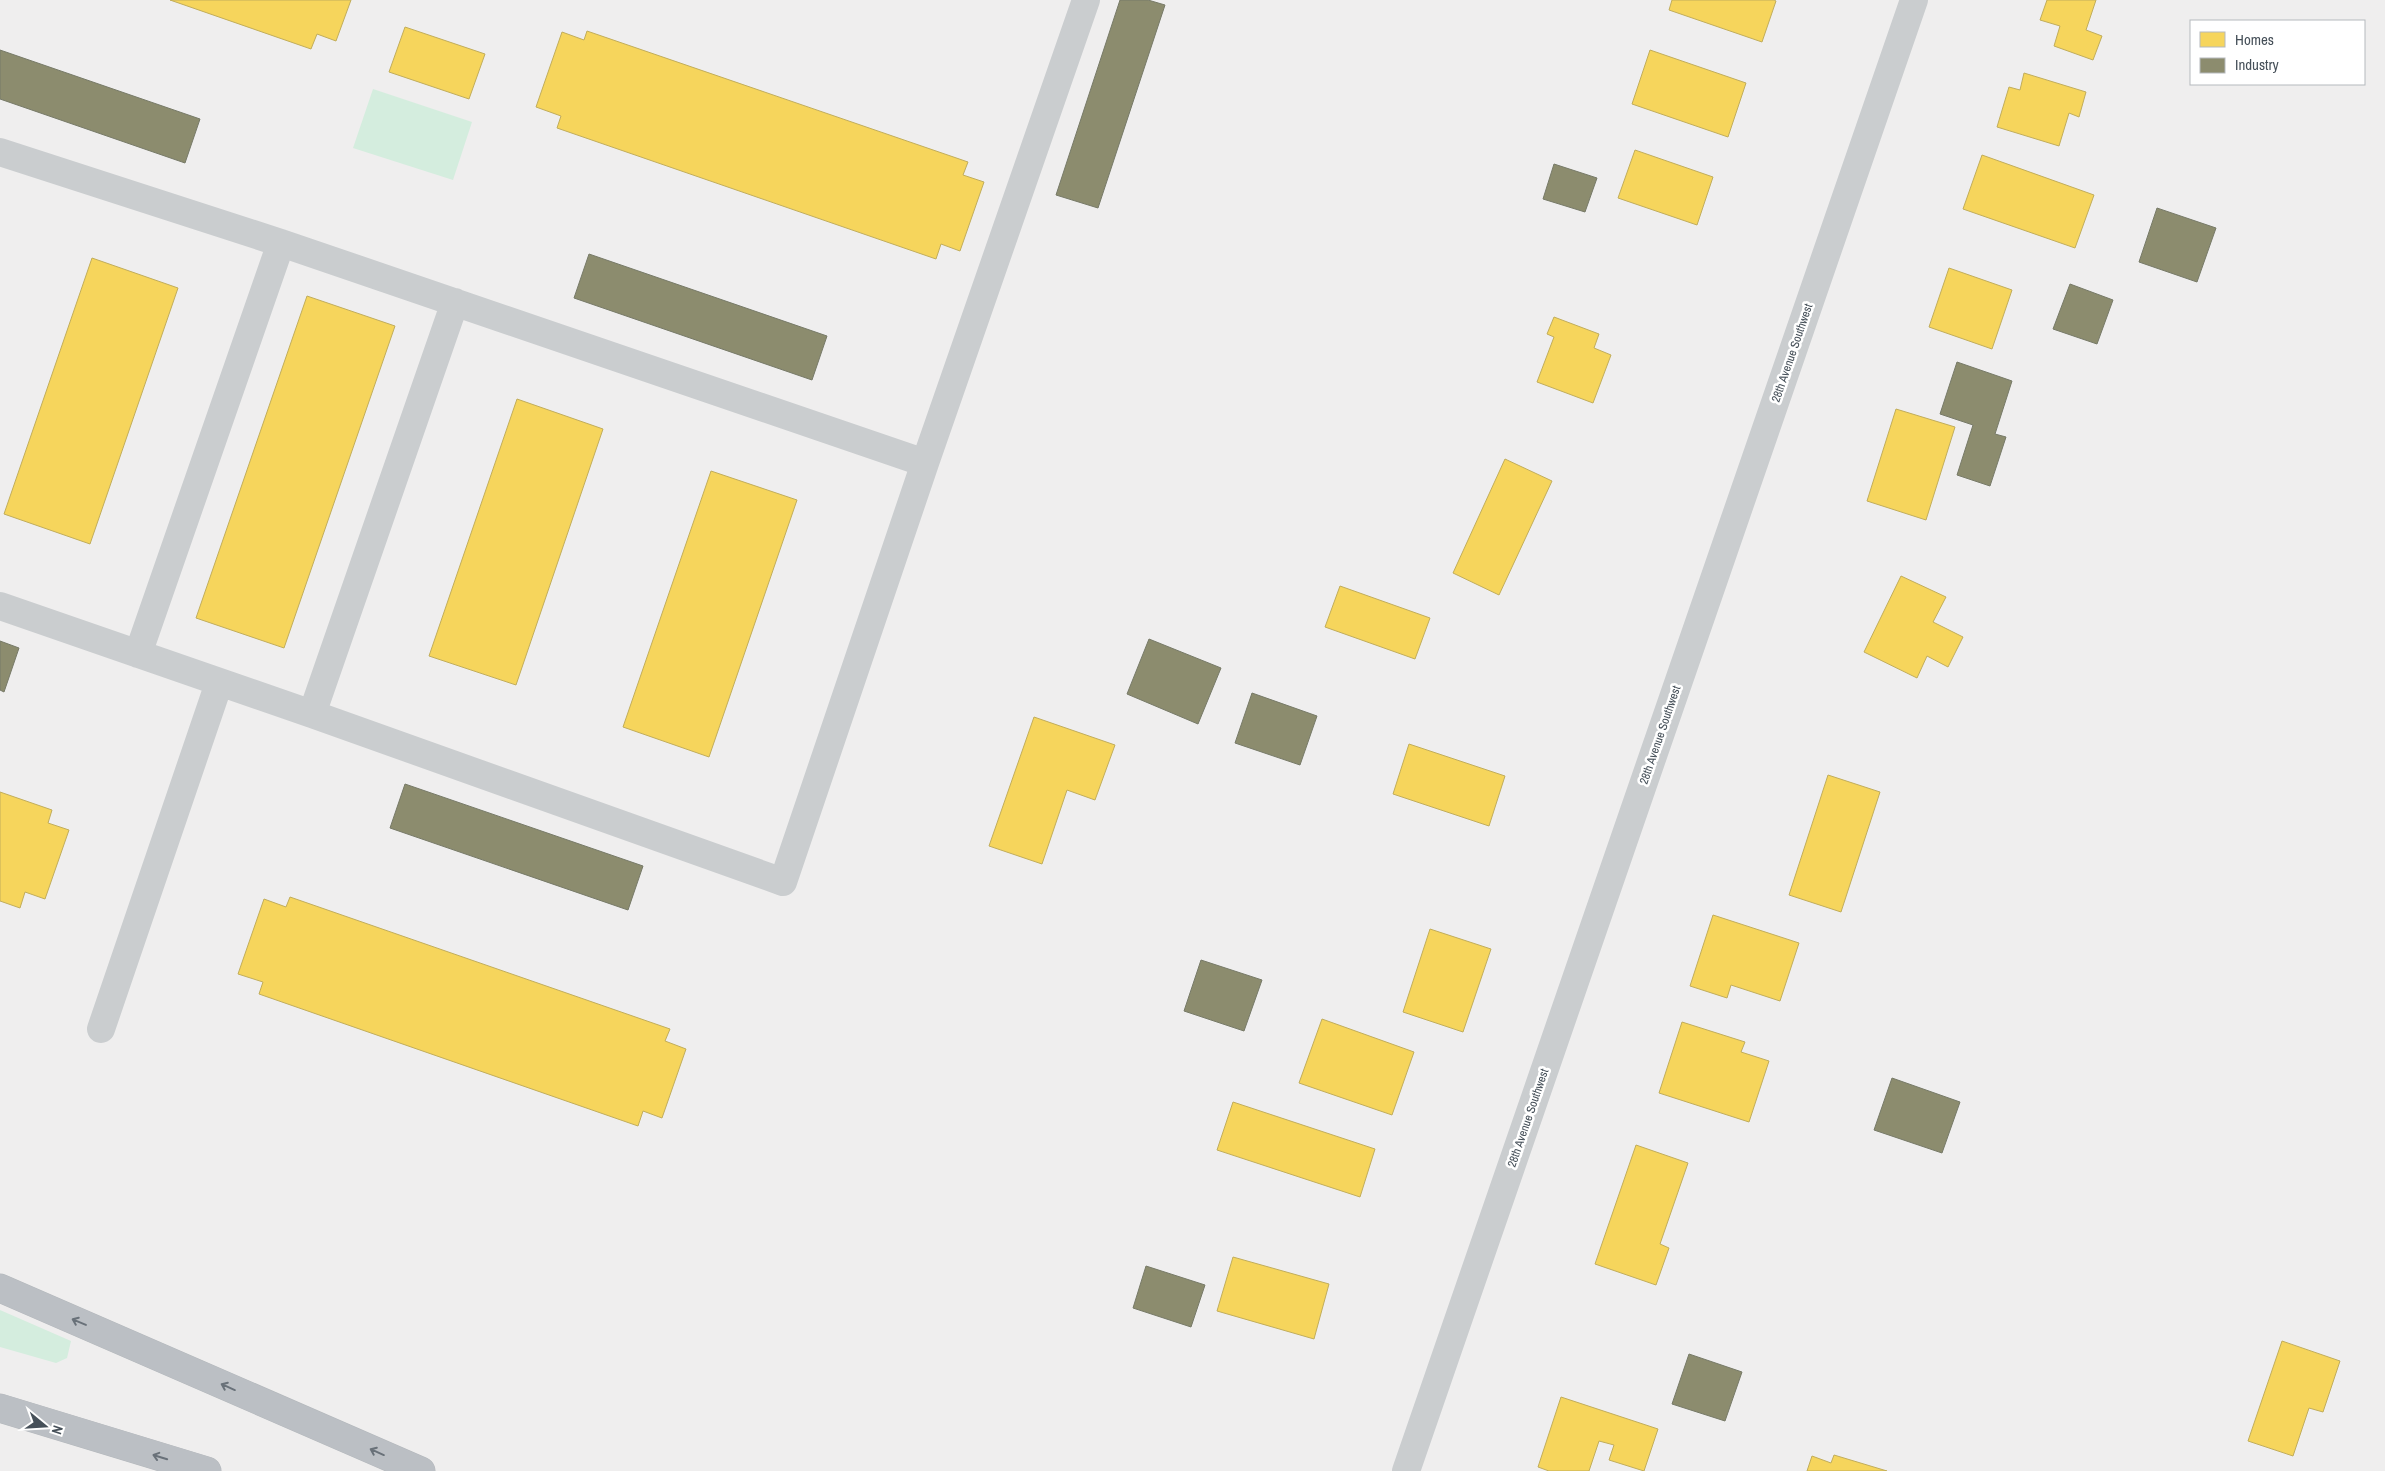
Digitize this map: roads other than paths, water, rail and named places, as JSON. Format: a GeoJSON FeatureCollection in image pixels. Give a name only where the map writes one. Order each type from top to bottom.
{"type":"FeatureCollection","features":[{"type":"Feature","properties":{"kind":"highway"},"geometry":{"type":"LineString","coordinates":[[0,1288],[422,1471]]}},
{"type":"Feature","properties":{"kind":"highway"},"geometry":{"type":"LineString","coordinates":[[0,1408],[206,1471]]}},
{"type":"Feature","properties":{"kind":"street"},"geometry":{"type":"LineString","coordinates":[[0,606],[312,714],[783,882],[925,463],[1086,0]]}},
{"type":"Feature","properties":{"kind":"street","name":"28th Avenue Southwest"},"geometry":{"type":"LineString","coordinates":[[1406,1471],[1914,0]]}},
{"type":"Feature","properties":{"kind":"street"},"geometry":{"type":"LineString","coordinates":[[0,152],[281,243],[925,463]]}},
{"type":"Feature","properties":{"kind":"street"},"geometry":{"type":"LineString","coordinates":[[138,654],[281,243]]}},
{"type":"Feature","properties":{"kind":"street"},"geometry":{"type":"LineString","coordinates":[[312,714],[455,302]]}},
{"type":"Feature","properties":{"kind":"street"},"geometry":{"type":"LineString","coordinates":[[101,1029],[220,683]]}}]}
